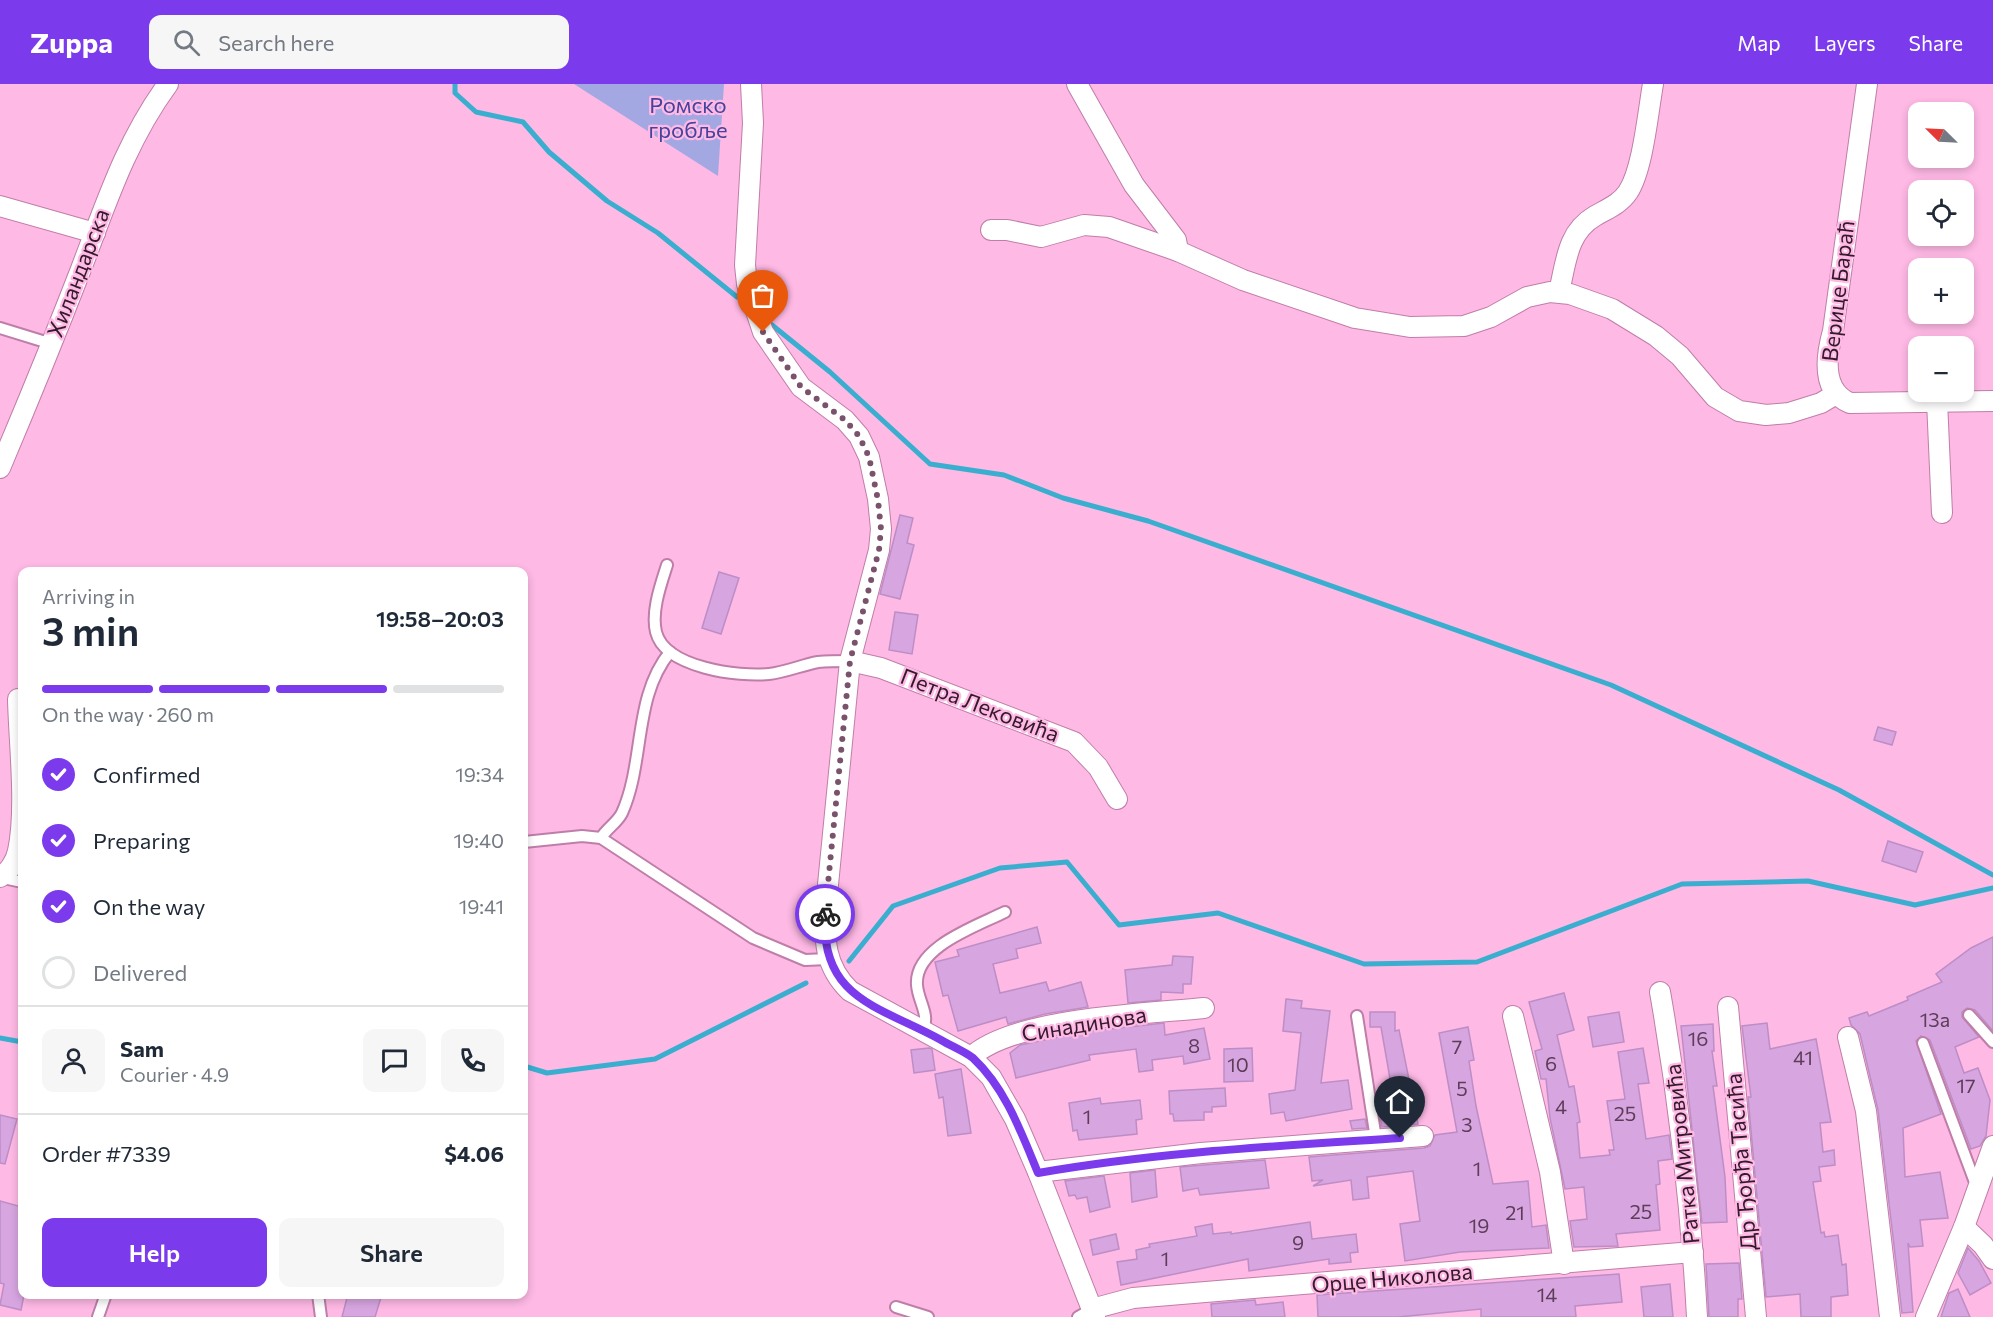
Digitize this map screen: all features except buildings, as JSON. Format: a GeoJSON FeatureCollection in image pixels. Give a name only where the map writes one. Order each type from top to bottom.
{"type":"FeatureCollection","features":[{"type":"Feature","properties":{"kind":"street","name":"Хиландарска"},"geometry":{"type":"LineString","coordinates":[[0,468],[52,344],[112,182],[136,134],[168,84]]}},
{"type":"Feature","properties":{"kind":"street"},"geometry":{"type":"LineString","coordinates":[[751,84],[753,123],[745,265],[747,284],[755,314],[776,355],[801,387],[845,420],[859,436],[869,457],[878,500],[881,529],[879,550],[850,661],[826,905],[824,939],[828,959],[841,982],[850,991],[971,1057],[1000,1091],[1038,1173],[1088,1314]]}},
{"type":"Feature","properties":{"kind":"street"},"geometry":{"type":"LineString","coordinates":[[1077,84],[1134,185],[1176,240],[1178,251]]}},
{"type":"Feature","properties":{"kind":"street"},"geometry":{"type":"LineString","coordinates":[[1559,292],[1569,248],[1578,230],[1617,203],[1633,182],[1653,84]]}},
{"type":"Feature","properties":{"kind":"street","name":"Верице Бараћ"},"geometry":{"type":"LineString","coordinates":[[1867,84],[1833,331],[1827,353],[1828,370],[1836,394],[1850,403],[1908,402]]}},
{"type":"Feature","properties":{"kind":"street"},"geometry":{"type":"LineString","coordinates":[[0,206],[95,233]]}},
{"type":"Feature","properties":{"kind":"street"},"geometry":{"type":"LineString","coordinates":[[992,230],[1041,237],[1073,227],[1096,225],[1138,236],[1243,280],[1355,318],[1410,327],[1464,326],[1491,317],[1527,297],[1559,292],[1591,300],[1644,327],[1680,356],[1715,398],[1739,411],[1766,414],[1789,413],[1821,403],[1836,394]]}},
{"type":"Feature","properties":{"kind":"street","name":"Верице Бараћ"},"geometry":{"type":"LineString","coordinates":[[1974,401],[1993,401]]}},
{"type":"Feature","properties":{"kind":"street"},"geometry":{"type":"LineString","coordinates":[[1937,402],[1942,513]]}},
{"type":"Feature","properties":{"kind":"street","name":"Петра Лековића"},"geometry":{"type":"LineString","coordinates":[[850,661],[881,668],[1074,742],[1098,767],[1117,799]]}},
{"type":"Feature","properties":{"kind":"street"},"geometry":{"type":"LineString","coordinates":[[14,700],[18,766]]}},
{"type":"Feature","properties":{"kind":"street"},"geometry":{"type":"LineString","coordinates":[[2,876],[18,855]]}},
{"type":"Feature","properties":{"kind":"street","name":"Ратка Митровића"},"geometry":{"type":"LineString","coordinates":[[1660,992],[1681,1125],[1694,1252],[1697,1317]]}},
{"type":"Feature","properties":{"kind":"street","name":"Др Ђорђа Тасића"},"geometry":{"type":"LineString","coordinates":[[1728,1006],[1756,1317]]}},
{"type":"Feature","properties":{"kind":"street","name":"Синадинова"},"geometry":{"type":"LineString","coordinates":[[971,1057],[990,1042],[1003,1037],[1065,1023],[1203,1008]]}},
{"type":"Feature","properties":{"kind":"street"},"geometry":{"type":"LineString","coordinates":[[1513,1016],[1550,1172],[1564,1264]]}},
{"type":"Feature","properties":{"kind":"street"},"geometry":{"type":"LineString","coordinates":[[1848,1037],[1866,1111],[1890,1317]]}},
{"type":"Feature","properties":{"kind":"street"},"geometry":{"type":"LineString","coordinates":[[1038,1173],[1083,1165],[1201,1153],[1424,1136]]}},
{"type":"Feature","properties":{"kind":"street"},"geometry":{"type":"LineString","coordinates":[[1926,1317],[1964,1227],[1992,1150]]}},
{"type":"Feature","properties":{"kind":"street"},"geometry":{"type":"LineString","coordinates":[[1964,1227],[1983,1245],[1993,1259]]}},
{"type":"Feature","properties":{"kind":"street","name":"Орце Николова"},"geometry":{"type":"LineString","coordinates":[[1088,1314],[1132,1298],[1694,1252]]}},
{"type":"Feature","properties":{"kind":"lane"},"geometry":{"type":"LineString","coordinates":[[0,328],[52,344]]}},
{"type":"Feature","properties":{"kind":"lane"},"geometry":{"type":"LineString","coordinates":[[601,838],[622,813],[648,695],[656,673],[670,652],[656,632],[655,617],[667,565]]}},
{"type":"Feature","properties":{"kind":"lane","name":"Петра Лековића"},"geometry":{"type":"LineString","coordinates":[[670,652],[715,670],[752,675],[778,673],[819,662],[850,661]]}},
{"type":"Feature","properties":{"kind":"lane"},"geometry":{"type":"LineString","coordinates":[[528,842],[582,836],[601,838],[753,938],[805,960],[828,959]]}},
{"type":"Feature","properties":{"kind":"lane"},"geometry":{"type":"LineString","coordinates":[[2,876],[18,881]]}},
{"type":"Feature","properties":{"kind":"lane"},"geometry":{"type":"LineString","coordinates":[[923,1030],[926,1016],[917,984],[919,970],[924,960],[942,943],[1005,912]]}},
{"type":"Feature","properties":{"kind":"lane"},"geometry":{"type":"LineString","coordinates":[[1969,1015],[1993,1042]]}},
{"type":"Feature","properties":{"kind":"lane"},"geometry":{"type":"LineString","coordinates":[[1357,1016],[1376,1139]]}},
{"type":"Feature","properties":{"kind":"lane"},"geometry":{"type":"LineString","coordinates":[[1923,1043],[1978,1188]]}},
{"type":"Feature","properties":{"kind":"lane"},"geometry":{"type":"LineString","coordinates":[[98,1317],[104,1299]]}},
{"type":"Feature","properties":{"kind":"lane"},"geometry":{"type":"LineString","coordinates":[[319,1299],[321,1317]]}},
{"type":"Feature","properties":{"kind":"lane"},"geometry":{"type":"LineString","coordinates":[[896,1307],[928,1317]]}},
{"type":"Feature","properties":{"kind":"green space","name":"Ромско гробље"},"geometry":{"type":"Polygon","coordinates":[[[574,84],[724,84],[718,176],[574,84]]]}},
{"type":"Feature","properties":{"kind":"waterway"},"geometry":{"type":"LineString","coordinates":[[455,84],[455,93],[476,112],[523,122],[549,152],[607,201],[658,233],[737,297]]}},
{"type":"Feature","properties":{"kind":"waterway"},"geometry":{"type":"LineString","coordinates":[[772,325],[830,372],[930,464],[1004,475],[1063,498],[1148,521],[1611,685],[1839,790],[1993,875]]}},
{"type":"Feature","properties":{"kind":"waterway"},"geometry":{"type":"LineString","coordinates":[[849,961],[893,906],[1000,868],[1067,862],[1119,925],[1218,913],[1364,964],[1477,962],[1682,884],[1808,881],[1915,905],[1993,888]]}},
{"type":"Feature","properties":{"kind":"waterway"},"geometry":{"type":"LineString","coordinates":[[528,1067],[547,1073],[655,1059],[806,983]]}},
{"type":"Feature","properties":{"kind":"waterway"},"geometry":{"type":"LineString","coordinates":[[0,1038],[18,1041]]}},
{"type":"Feature","properties":{"kind":"way so far"},"geometry":{"type":"LineString","coordinates":[[763,332],[776,355],[801,387],[845,420],[859,436],[869,457],[878,500],[881,529],[879,550],[874,577],[850,661],[825,914]]}},
{"type":"Feature","properties":{"kind":"route"},"geometry":{"type":"LineString","coordinates":[[825,914],[824,939],[828,959],[841,982],[850,991],[971,1057],[1000,1091],[1015,1119],[1038,1173],[1083,1165],[1201,1153],[1400,1138]]}}]}
